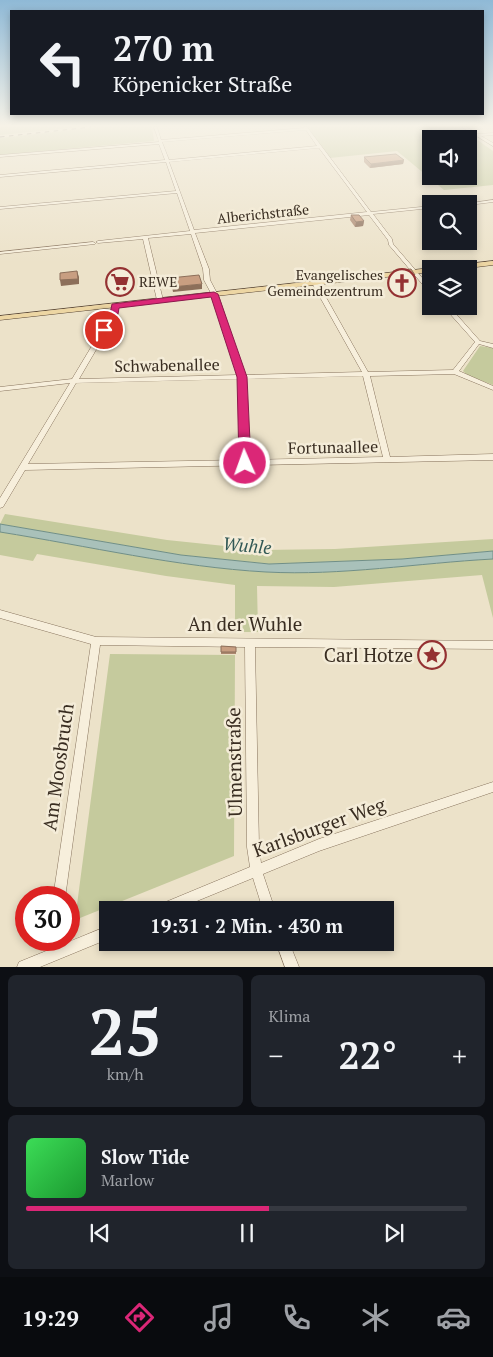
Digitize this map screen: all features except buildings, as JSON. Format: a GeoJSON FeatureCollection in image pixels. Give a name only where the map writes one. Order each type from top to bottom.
{"type":"FeatureCollection","features":[{"type":"Feature","properties":{"kind":"main road"},"geometry":{"type":"LineString","coordinates":[[477,265],[493,263]]}},
{"type":"Feature","properties":{"kind":"main road"},"geometry":{"type":"LineString","coordinates":[[0,318],[422,271]]}},
{"type":"Feature","properties":{"kind":"street"},"geometry":{"type":"LineString","coordinates":[[0,176],[43,172]]}},
{"type":"Feature","properties":{"kind":"street"},"geometry":{"type":"LineString","coordinates":[[172,172],[194,232],[206,269],[207,280],[214,294],[242,377],[245,463]]}},
{"type":"Feature","properties":{"kind":"street"},"geometry":{"type":"LineString","coordinates":[[338,172],[390,240],[391,244],[422,280]]}},
{"type":"Feature","properties":{"kind":"street"},"geometry":{"type":"LineString","coordinates":[[0,208],[179,192]]}},
{"type":"Feature","properties":{"kind":"street"},"geometry":{"type":"LineString","coordinates":[[477,203],[493,201]]}},
{"type":"Feature","properties":{"kind":"street","name":"Alberichstraße"},"geometry":{"type":"LineString","coordinates":[[0,253],[422,208]]}},
{"type":"Feature","properties":{"kind":"street"},"geometry":{"type":"LineString","coordinates":[[145,237],[160,300]]}},
{"type":"Feature","properties":{"kind":"street"},"geometry":{"type":"LineString","coordinates":[[315,283],[366,374],[387,460]]}},
{"type":"Feature","properties":{"kind":"street"},"geometry":{"type":"LineString","coordinates":[[0,505],[114,314],[115,306]]}},
{"type":"Feature","properties":{"kind":"street"},"geometry":{"type":"LineString","coordinates":[[454,315],[478,342],[493,346]]}},
{"type":"Feature","properties":{"kind":"street"},"geometry":{"type":"LineString","coordinates":[[478,342],[455,372],[493,388]]}},
{"type":"Feature","properties":{"kind":"street","name":"Schwabenallee"},"geometry":{"type":"LineString","coordinates":[[0,389],[74,380],[455,372]]}},
{"type":"Feature","properties":{"kind":"street","name":"Fortunaallee"},"geometry":{"type":"LineString","coordinates":[[23,466],[493,457]]}},
{"type":"Feature","properties":{"kind":"street","name":"An der Wuhle"},"geometry":{"type":"LineString","coordinates":[[0,614],[96,641],[493,645]]}},
{"type":"Feature","properties":{"kind":"street","name":"Am Moosbruch"},"geometry":{"type":"LineString","coordinates":[[61,886],[96,641]]}},
{"type":"Feature","properties":{"kind":"street","name":"Ulmenstraße"},"geometry":{"type":"LineString","coordinates":[[250,642],[253,847],[256,869],[266,901]]}},
{"type":"Feature","properties":{"kind":"street","name":"Karlsburger Weg"},"geometry":{"type":"LineString","coordinates":[[181,901],[319,845],[493,787]]}},
{"type":"Feature","properties":{"kind":"street"},"geometry":{"type":"LineString","coordinates":[[80,940],[99,935]]}},
{"type":"Feature","properties":{"kind":"street"},"geometry":{"type":"LineString","coordinates":[[24,967],[50,951]]}},
{"type":"Feature","properties":{"kind":"street"},"geometry":{"type":"LineString","coordinates":[[286,951],[292,967]]}},
{"type":"Feature","properties":{"kind":"green space"},"geometry":{"type":"Polygon","coordinates":[[[477,172],[493,172],[493,185],[444,190],[438,185],[477,185],[477,172]]]}},
{"type":"Feature","properties":{"kind":"green space"},"geometry":{"type":"Polygon","coordinates":[[[480,346],[493,348],[493,385],[467,375],[463,371],[480,346]]]}},
{"type":"Feature","properties":{"kind":"green space"},"geometry":{"type":"Polygon","coordinates":[[[5,514],[167,540],[262,550],[335,549],[493,539],[493,551],[402,559],[269,564],[181,555],[0,524],[5,514]]]}},
{"type":"Feature","properties":{"kind":"green space"},"geometry":{"type":"Polygon","coordinates":[[[0,532],[199,566],[266,572],[351,571],[493,559],[493,618],[482,575],[334,587],[257,586],[258,632],[235,632],[235,585],[166,576],[37,554],[33,561],[0,555],[0,532]]]}},
{"type":"Feature","properties":{"kind":"green space"},"geometry":{"type":"Polygon","coordinates":[[[110,654],[235,655],[234,856],[122,901],[99,901],[99,910],[80,918],[79,886],[110,654]]]}},
{"type":"Feature","properties":{"kind":"water"},"geometry":{"type":"Polygon","coordinates":[[[0,524],[181,555],[269,564],[402,559],[493,551],[493,559],[351,571],[266,572],[199,566],[0,532],[0,524]]]}},
{"type":"Feature","properties":{"kind":"place","name":"REWE"},"geometry":{"type":"Point","coordinates":[120,282]}},
{"type":"Feature","properties":{"kind":"place","name":"Evangelisches Gemeindezentrum"},"geometry":{"type":"Point","coordinates":[402,283]}},
{"type":"Feature","properties":{"kind":"place","name":"Carl Hotze"},"geometry":{"type":"Point","coordinates":[432,655]}},
{"type":"Feature","properties":{"kind":"route"},"geometry":{"type":"LineString","coordinates":[[104,330],[114,314],[115,306],[214,294],[242,377],[245,463]]}},
{"type":"Feature","properties":{"kind":"water label","name":"Wuhle"},"geometry":{"type":"Point","coordinates":[247,546]}}]}
